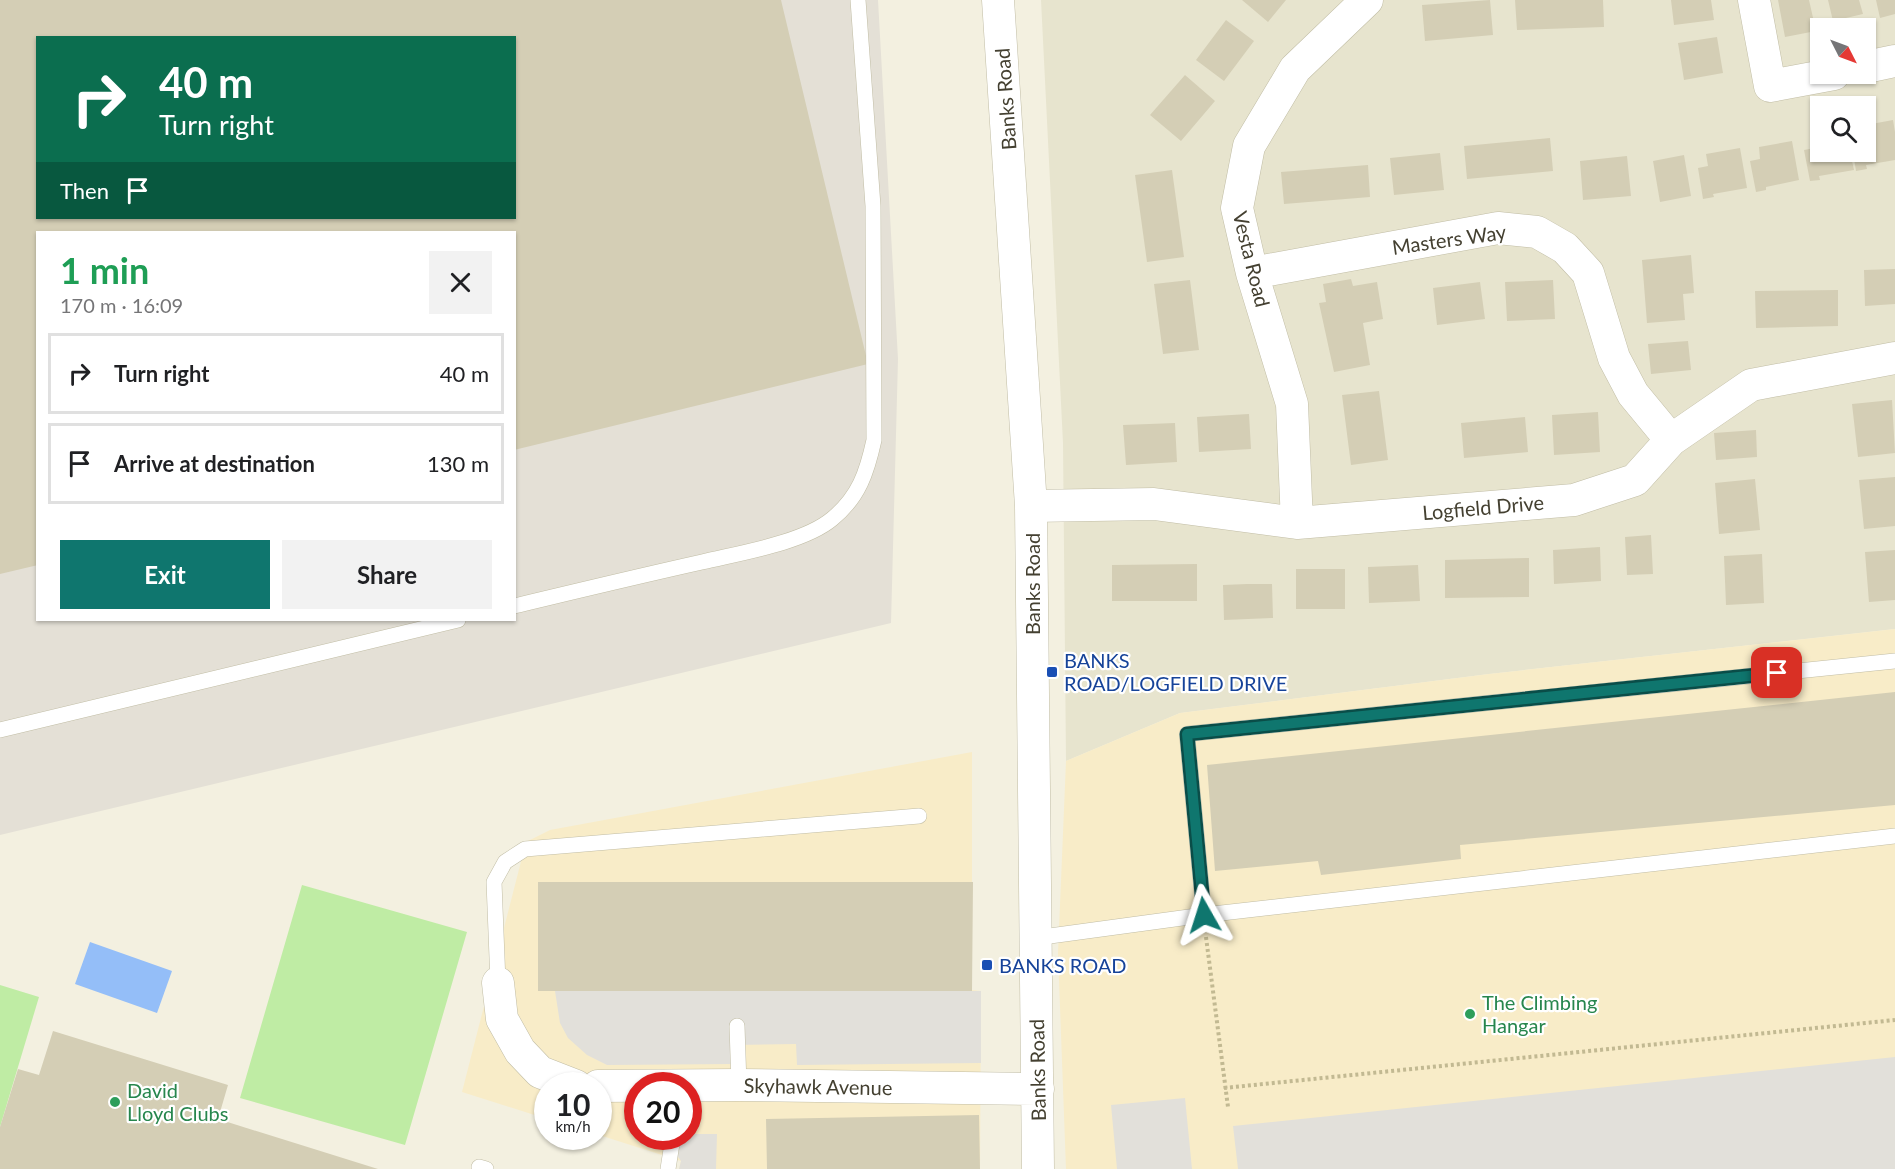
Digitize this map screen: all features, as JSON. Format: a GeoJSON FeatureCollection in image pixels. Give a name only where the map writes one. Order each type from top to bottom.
{"type":"FeatureCollection","features":[{"type":"Feature","properties":{"kind":"street","name":"Banks Road"},"geometry":{"type":"LineString","coordinates":[[998,0],[1031,506],[1038,1169]]}},
{"type":"Feature","properties":{"kind":"street","name":"Vesta Road"},"geometry":{"type":"LineString","coordinates":[[1297,523],[1292,404],[1252,273],[1237,208],[1249,146],[1295,69],[1367,0]]}},
{"type":"Feature","properties":{"kind":"street"},"geometry":{"type":"LineString","coordinates":[[1754,0],[1770,86],[1810,78]]}},
{"type":"Feature","properties":{"kind":"street"},"geometry":{"type":"LineString","coordinates":[[1876,65],[1895,61]]}},
{"type":"Feature","properties":{"kind":"street","name":"Masters Way"},"geometry":{"type":"LineString","coordinates":[[1252,273],[1498,228],[1537,232],[1565,248],[1588,273],[1614,358],[1633,394],[1671,440]]}},
{"type":"Feature","properties":{"kind":"street","name":"Logfield Drive"},"geometry":{"type":"LineString","coordinates":[[1031,506],[1154,504],[1297,523],[1574,500],[1635,480],[1671,440],[1751,385],[1895,358]]}},
{"type":"Feature","properties":{"kind":"street"},"geometry":{"type":"LineString","coordinates":[[498,983],[502,1019],[520,1051],[540,1072]]}},
{"type":"Feature","properties":{"kind":"street","name":"Skyhawk Avenue"},"geometry":{"type":"LineString","coordinates":[[702,1086],[1038,1089]]}},
{"type":"Feature","properties":{"kind":"lane"},"geometry":{"type":"LineString","coordinates":[[516,606],[762,547],[804,534],[831,519],[854,494],[867,473],[874,440],[873,218],[858,0]]}},
{"type":"Feature","properties":{"kind":"lane"},"geometry":{"type":"LineString","coordinates":[[0,730],[454,621]]}},
{"type":"Feature","properties":{"kind":"lane"},"geometry":{"type":"LineString","coordinates":[[1204,915],[1187,734],[1895,661]]}},
{"type":"Feature","properties":{"kind":"lane"},"geometry":{"type":"LineString","coordinates":[[498,983],[494,882],[505,862],[525,849],[919,816]]}},
{"type":"Feature","properties":{"kind":"lane"},"geometry":{"type":"LineString","coordinates":[[1035,938],[1204,915],[1895,836]]}},
{"type":"Feature","properties":{"kind":"lane"},"geometry":{"type":"LineString","coordinates":[[737,1026],[739,1085]]}},
{"type":"Feature","properties":{"kind":"lane"},"geometry":{"type":"LineString","coordinates":[[668,1169],[671,1150]]}},
{"type":"Feature","properties":{"kind":"path"},"geometry":{"type":"LineString","coordinates":[[1204,915],[1228,1107]]}},
{"type":"Feature","properties":{"kind":"path"},"geometry":{"type":"LineString","coordinates":[[1224,1088],[1895,1020]]}},
{"type":"Feature","properties":{"kind":"shaded area"},"geometry":{"type":"Polygon","coordinates":[[[0,0],[878,0],[898,359],[891,623],[0,835],[0,0]]]}},
{"type":"Feature","properties":{"kind":"shaded area"},"geometry":{"type":"Polygon","coordinates":[[[1041,0],[1895,0],[1895,629],[1489,674],[1180,713],[1066,761],[1063,443],[1041,0]]]}},
{"type":"Feature","properties":{"kind":"shaded area"},"geometry":{"type":"Polygon","coordinates":[[[1895,629],[1895,1169],[1066,1169],[1058,953],[1066,761],[1180,713],[1489,674],[1895,629]]]}},
{"type":"Feature","properties":{"kind":"shaded area"},"geometry":{"type":"Polygon","coordinates":[[[972,752],[972,990],[981,991],[980,1169],[679,1169],[681,1161],[646,1150],[702,1150],[702,1072],[624,1072],[624,1143],[612,1139],[612,1072],[534,1072],[534,1115],[462,1092],[526,842],[550,830],[972,752]]]}},
{"type":"Feature","properties":{"kind":"shaded area"},"geometry":{"type":"Polygon","coordinates":[[[555,991],[981,991],[981,1063],[797,1065],[796,1044],[735,1045],[734,1064],[607,1065],[587,1055],[568,1038],[560,1023],[555,991]]]}},
{"type":"Feature","properties":{"kind":"shaded area"},"geometry":{"type":"Polygon","coordinates":[[[1895,1057],[1895,1169],[1238,1169],[1233,1126],[1895,1057]]]}},
{"type":"Feature","properties":{"kind":"shaded area"},"geometry":{"type":"Polygon","coordinates":[[[1185,1098],[1192,1169],[1117,1169],[1111,1105],[1185,1098]]]}},
{"type":"Feature","properties":{"kind":"shaded area"},"geometry":{"type":"Polygon","coordinates":[[[702,1134],[717,1134],[716,1169],[679,1169],[681,1161],[673,1150],[702,1150],[702,1134]]]}},
{"type":"Feature","properties":{"kind":"green space"},"geometry":{"type":"Polygon","coordinates":[[[302,885],[467,932],[405,1145],[240,1098],[302,885]]]}},
{"type":"Feature","properties":{"kind":"green space"},"geometry":{"type":"Polygon","coordinates":[[[0,985],[39,997],[0,1127],[0,985]]]}},
{"type":"Feature","properties":{"kind":"water"},"geometry":{"type":"Polygon","coordinates":[[[90,942],[172,971],[157,1013],[75,984],[90,942]]]}},
{"type":"Feature","properties":{"kind":"building"},"geometry":{"type":"Polygon","coordinates":[[[0,0],[781,0],[868,364],[516,450],[516,231],[36,231],[36,565],[0,574],[0,0]]]}},
{"type":"Feature","properties":{"kind":"building"},"geometry":{"type":"Polygon","coordinates":[[[1242,0],[1286,0],[1268,22],[1242,0]]]}},
{"type":"Feature","properties":{"kind":"building"},"geometry":{"type":"Polygon","coordinates":[[[1490,0],[1493,35],[1425,41],[1422,5],[1490,0]]]}},
{"type":"Feature","properties":{"kind":"building"},"geometry":{"type":"Polygon","coordinates":[[[1515,0],[1603,0],[1604,27],[1517,30],[1515,0]]]}},
{"type":"Feature","properties":{"kind":"building"},"geometry":{"type":"Polygon","coordinates":[[[1671,0],[1711,0],[1714,20],[1674,25],[1671,0]]]}},
{"type":"Feature","properties":{"kind":"building"},"geometry":{"type":"Polygon","coordinates":[[[1778,0],[1809,0],[1813,18],[1810,18],[1810,32],[1785,37],[1778,0]]]}},
{"type":"Feature","properties":{"kind":"building"},"geometry":{"type":"Polygon","coordinates":[[[1828,0],[1859,0],[1863,14],[1832,18],[1828,0]]]}},
{"type":"Feature","properties":{"kind":"building"},"geometry":{"type":"Polygon","coordinates":[[[1876,0],[1895,0],[1895,14],[1880,18],[1876,0]]]}},
{"type":"Feature","properties":{"kind":"building"},"geometry":{"type":"Polygon","coordinates":[[[1226,20],[1254,41],[1224,81],[1196,60],[1226,20]]]}},
{"type":"Feature","properties":{"kind":"building"},"geometry":{"type":"Polygon","coordinates":[[[1717,37],[1723,73],[1684,80],[1678,43],[1717,37]]]}},
{"type":"Feature","properties":{"kind":"building"},"geometry":{"type":"Polygon","coordinates":[[[1185,75],[1215,101],[1181,141],[1150,115],[1185,75]]]}},
{"type":"Feature","properties":{"kind":"building"},"geometry":{"type":"Polygon","coordinates":[[[1893,120],[1895,160],[1866,165],[1867,169],[1856,171],[1855,162],[1876,162],[1876,123],[1893,120]]]}},
{"type":"Feature","properties":{"kind":"building"},"geometry":{"type":"Polygon","coordinates":[[[1550,138],[1553,171],[1467,179],[1464,146],[1550,138]]]}},
{"type":"Feature","properties":{"kind":"building"},"geometry":{"type":"Polygon","coordinates":[[[1792,141],[1799,180],[1766,187],[1766,190],[1756,192],[1750,161],[1760,159],[1759,147],[1792,141]]]}},
{"type":"Feature","properties":{"kind":"building"},"geometry":{"type":"Polygon","coordinates":[[[1740,148],[1747,188],[1713,194],[1714,197],[1703,199],[1698,168],[1708,166],[1706,154],[1740,148]]]}},
{"type":"Feature","properties":{"kind":"building"},"geometry":{"type":"Polygon","coordinates":[[[1810,149],[1810,162],[1852,162],[1854,170],[1819,176],[1820,180],[1810,181],[1804,150],[1810,149]]]}},
{"type":"Feature","properties":{"kind":"building"},"geometry":{"type":"Polygon","coordinates":[[[1440,153],[1444,190],[1394,195],[1390,158],[1440,153]]]}},
{"type":"Feature","properties":{"kind":"building"},"geometry":{"type":"Polygon","coordinates":[[[1684,155],[1691,196],[1660,202],[1653,161],[1684,155]]]}},
{"type":"Feature","properties":{"kind":"building"},"geometry":{"type":"Polygon","coordinates":[[[1627,156],[1631,196],[1583,200],[1580,161],[1627,156]]]}},
{"type":"Feature","properties":{"kind":"building"},"geometry":{"type":"Polygon","coordinates":[[[1368,165],[1370,197],[1284,204],[1281,172],[1368,165]]]}},
{"type":"Feature","properties":{"kind":"building"},"geometry":{"type":"Polygon","coordinates":[[[1172,170],[1184,257],[1147,262],[1135,175],[1172,170]]]}},
{"type":"Feature","properties":{"kind":"building"},"geometry":{"type":"Polygon","coordinates":[[[1691,255],[1694,293],[1683,294],[1685,320],[1647,323],[1642,260],[1691,255]]]}},
{"type":"Feature","properties":{"kind":"building"},"geometry":{"type":"Polygon","coordinates":[[[1895,269],[1895,304],[1865,306],[1864,270],[1895,269]]]}},
{"type":"Feature","properties":{"kind":"building"},"geometry":{"type":"Polygon","coordinates":[[[1351,279],[1353,286],[1377,282],[1383,319],[1363,323],[1370,365],[1334,372],[1319,303],[1326,302],[1323,284],[1351,279]]]}},
{"type":"Feature","properties":{"kind":"building"},"geometry":{"type":"Polygon","coordinates":[[[1190,280],[1199,350],[1163,354],[1154,284],[1190,280]]]}},
{"type":"Feature","properties":{"kind":"building"},"geometry":{"type":"Polygon","coordinates":[[[1553,280],[1555,319],[1507,321],[1505,282],[1553,280]]]}},
{"type":"Feature","properties":{"kind":"building"},"geometry":{"type":"Polygon","coordinates":[[[1480,282],[1485,319],[1437,325],[1433,288],[1480,282]]]}},
{"type":"Feature","properties":{"kind":"building"},"geometry":{"type":"Polygon","coordinates":[[[1838,290],[1838,326],[1756,328],[1755,291],[1838,290]]]}},
{"type":"Feature","properties":{"kind":"building"},"geometry":{"type":"Polygon","coordinates":[[[1688,341],[1691,370],[1651,374],[1648,344],[1688,341]]]}},
{"type":"Feature","properties":{"kind":"building"},"geometry":{"type":"Polygon","coordinates":[[[1379,391],[1388,460],[1351,465],[1342,395],[1379,391]]]}},
{"type":"Feature","properties":{"kind":"building"},"geometry":{"type":"Polygon","coordinates":[[[1892,400],[1895,453],[1858,457],[1852,404],[1892,400]]]}},
{"type":"Feature","properties":{"kind":"building"},"geometry":{"type":"Polygon","coordinates":[[[1598,412],[1600,452],[1554,455],[1552,415],[1598,412]]]}},
{"type":"Feature","properties":{"kind":"building"},"geometry":{"type":"Polygon","coordinates":[[[1249,414],[1251,449],[1199,452],[1197,417],[1249,414]]]}},
{"type":"Feature","properties":{"kind":"building"},"geometry":{"type":"Polygon","coordinates":[[[1525,417],[1528,452],[1464,458],[1461,423],[1525,417]]]}},
{"type":"Feature","properties":{"kind":"building"},"geometry":{"type":"Polygon","coordinates":[[[1175,423],[1177,462],[1126,465],[1123,425],[1175,423]]]}},
{"type":"Feature","properties":{"kind":"building"},"geometry":{"type":"Polygon","coordinates":[[[1756,430],[1757,457],[1716,460],[1714,433],[1756,430]]]}},
{"type":"Feature","properties":{"kind":"building"},"geometry":{"type":"Polygon","coordinates":[[[1895,477],[1895,526],[1864,529],[1859,480],[1895,477]]]}},
{"type":"Feature","properties":{"kind":"building"},"geometry":{"type":"Polygon","coordinates":[[[1755,479],[1760,530],[1719,534],[1715,483],[1755,479]]]}},
{"type":"Feature","properties":{"kind":"building"},"geometry":{"type":"Polygon","coordinates":[[[1651,535],[1653,574],[1627,575],[1625,537],[1651,535]]]}},
{"type":"Feature","properties":{"kind":"building"},"geometry":{"type":"Polygon","coordinates":[[[1600,547],[1601,581],[1554,584],[1553,550],[1600,547]]]}},
{"type":"Feature","properties":{"kind":"building"},"geometry":{"type":"Polygon","coordinates":[[[1895,550],[1895,600],[1869,602],[1865,552],[1895,550]]]}},
{"type":"Feature","properties":{"kind":"building"},"geometry":{"type":"Polygon","coordinates":[[[1762,554],[1764,603],[1726,605],[1724,556],[1762,554]]]}},
{"type":"Feature","properties":{"kind":"building"},"geometry":{"type":"Polygon","coordinates":[[[1529,558],[1529,597],[1445,598],[1445,560],[1529,558]]]}},
{"type":"Feature","properties":{"kind":"building"},"geometry":{"type":"Polygon","coordinates":[[[1197,564],[1197,601],[1112,601],[1112,565],[1197,564]]]}},
{"type":"Feature","properties":{"kind":"building"},"geometry":{"type":"Polygon","coordinates":[[[1418,565],[1420,601],[1369,603],[1368,567],[1418,565]]]}},
{"type":"Feature","properties":{"kind":"building"},"geometry":{"type":"Polygon","coordinates":[[[1296,569],[1345,569],[1345,609],[1296,609],[1296,569]]]}},
{"type":"Feature","properties":{"kind":"building"},"geometry":{"type":"Polygon","coordinates":[[[1272,584],[1273,618],[1224,620],[1223,585],[1272,584]]]}},
{"type":"Feature","properties":{"kind":"building"},"geometry":{"type":"Polygon","coordinates":[[[1895,692],[1895,805],[1460,845],[1461,859],[1321,875],[1318,861],[1215,871],[1207,765],[1895,692]]]}},
{"type":"Feature","properties":{"kind":"building"},"geometry":{"type":"Polygon","coordinates":[[[538,882],[973,882],[972,991],[538,991],[538,882]]]}},
{"type":"Feature","properties":{"kind":"building","name":"David Lloyd Clubs"},"geometry":{"type":"Polygon","coordinates":[[[53,1031],[228,1085],[218,1119],[378,1169],[0,1169],[0,1127],[18,1069],[39,1075],[53,1031]]]}},
{"type":"Feature","properties":{"kind":"building"},"geometry":{"type":"Polygon","coordinates":[[[979,1115],[980,1169],[767,1169],[766,1119],[979,1115]]]}},
{"type":"Feature","properties":{"kind":"place","name":"BANKS ROAD/LOGFIELD DRIVE"},"geometry":{"type":"Point","coordinates":[1052,672]}},
{"type":"Feature","properties":{"kind":"place","name":"BANKS ROAD"},"geometry":{"type":"Point","coordinates":[987,965]}},
{"type":"Feature","properties":{"kind":"place","name":"The Climbing Hangar"},"geometry":{"type":"Point","coordinates":[1470,1014]}},
{"type":"Feature","properties":{"kind":"place","name":"David Lloyd Clubs"},"geometry":{"type":"Point","coordinates":[115,1102]}},
{"type":"Feature","properties":{"kind":"route"},"geometry":{"type":"LineString","coordinates":[[1204,915],[1187,734],[1777,673]]}}]}
